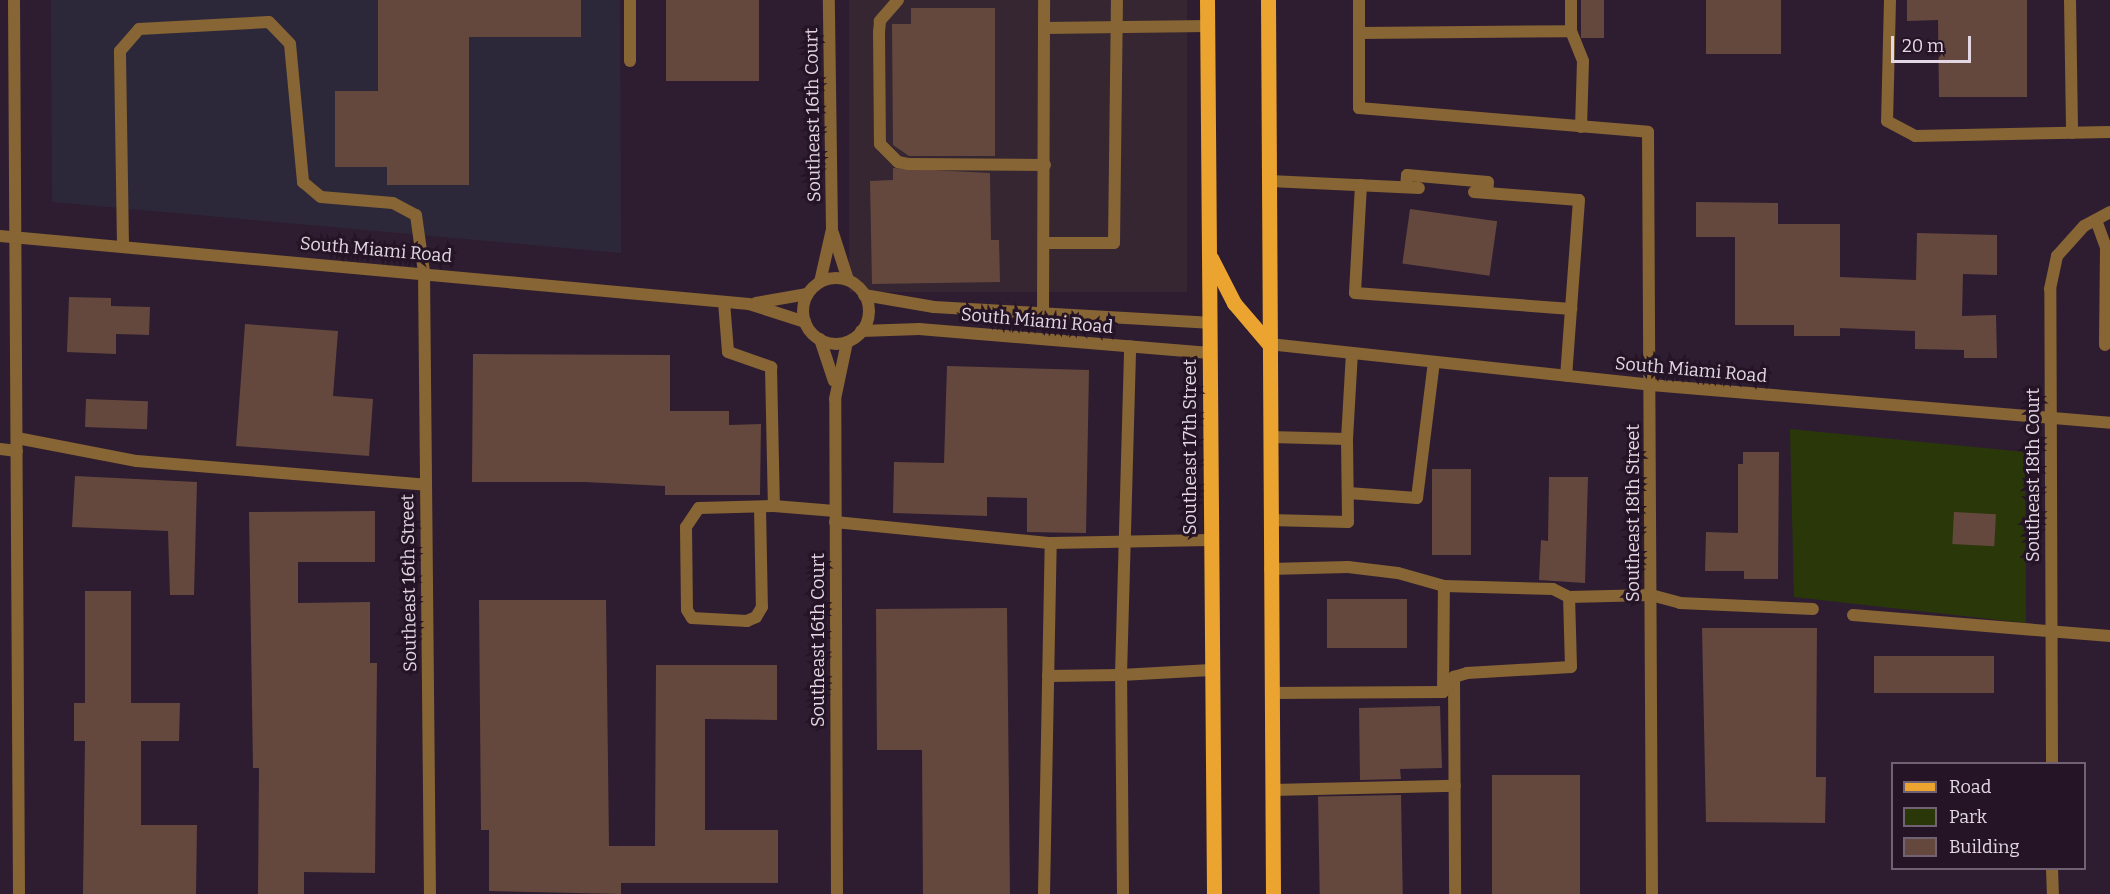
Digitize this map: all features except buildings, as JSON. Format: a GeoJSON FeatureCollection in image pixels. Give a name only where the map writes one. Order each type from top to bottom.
{"type":"FeatureCollection","features":[{"type":"Feature","properties":{"kind":"main road","name":"Southeast 17th Street"},"geometry":{"type":"LineString","coordinates":[[1207,0],[1214,894]]}},
{"type":"Feature","properties":{"kind":"main road"},"geometry":{"type":"LineString","coordinates":[[1268,0],[1273,894]]}},
{"type":"Feature","properties":{"kind":"main road"},"geometry":{"type":"LineString","coordinates":[[1209,254],[1234,303],[1269,344]]}},
{"type":"Feature","properties":{"kind":"street"},"geometry":{"type":"LineString","coordinates":[[14,0],[19,894]]}},
{"type":"Feature","properties":{"kind":"street"},"geometry":{"type":"LineString","coordinates":[[630,0],[630,61]]}},
{"type":"Feature","properties":{"kind":"street","name":"Southeast 16th Court"},"geometry":{"type":"LineString","coordinates":[[820,282],[832,229],[829,0]]}},
{"type":"Feature","properties":{"kind":"street"},"geometry":{"type":"LineString","coordinates":[[898,0],[880,21],[880,144],[898,162],[908,164],[1045,165]]}},
{"type":"Feature","properties":{"kind":"street"},"geometry":{"type":"LineString","coordinates":[[1043,314],[1044,0]]}},
{"type":"Feature","properties":{"kind":"street"},"geometry":{"type":"LineString","coordinates":[[1044,243],[1114,243],[1117,0]]}},
{"type":"Feature","properties":{"kind":"street"},"geometry":{"type":"LineString","coordinates":[[1359,0],[1359,108],[1581,127],[1583,61],[1571,31],[1571,0]]}},
{"type":"Feature","properties":{"kind":"street"},"geometry":{"type":"LineString","coordinates":[[1890,0],[1887,121],[1915,136],[2110,132]]}},
{"type":"Feature","properties":{"kind":"street"},"geometry":{"type":"LineString","coordinates":[[2070,0],[2072,133]]}},
{"type":"Feature","properties":{"kind":"street","name":"Southeast 16th Street"},"geometry":{"type":"LineString","coordinates":[[123,246],[120,51],[139,29],[269,22],[290,44],[303,182],[321,197],[393,203],[416,215],[424,272],[430,894]]}},
{"type":"Feature","properties":{"kind":"street"},"geometry":{"type":"LineString","coordinates":[[1044,28],[1207,26]]}},
{"type":"Feature","properties":{"kind":"street"},"geometry":{"type":"LineString","coordinates":[[1359,33],[1571,31]]}},
{"type":"Feature","properties":{"kind":"street","name":"Southeast 18th Street"},"geometry":{"type":"LineString","coordinates":[[1581,127],[1648,132],[1652,894]]}},
{"type":"Feature","properties":{"kind":"street"},"geometry":{"type":"LineString","coordinates":[[1406,187],[1407,175],[1488,182],[1480,193],[1579,200],[1566,376]]}},
{"type":"Feature","properties":{"kind":"street"},"geometry":{"type":"LineString","coordinates":[[1268,181],[1419,188]]}},
{"type":"Feature","properties":{"kind":"street"},"geometry":{"type":"LineString","coordinates":[[1360,185],[1355,293],[1571,309]]}},
{"type":"Feature","properties":{"kind":"street","name":"Southeast 18th Court"},"geometry":{"type":"LineString","coordinates":[[2052,762],[2050,288],[2057,256],[2096,220],[2110,212]]}},
{"type":"Feature","properties":{"kind":"street"},"geometry":{"type":"LineString","coordinates":[[2096,220],[2106,248],[2105,345]]}},
{"type":"Feature","properties":{"kind":"street","name":"Southeast 16th Court"},"geometry":{"type":"LineString","coordinates":[[832,229],[848,280]]}},
{"type":"Feature","properties":{"kind":"street","name":"South Miami Road"},"geometry":{"type":"LineString","coordinates":[[0,236],[424,272],[748,304],[805,322]]}},
{"type":"Feature","properties":{"kind":"street"},"geometry":{"type":"LineString","coordinates":[[832,278],[848,280],[864,295],[868,317],[861,331],[847,342],[820,339],[805,322],[807,294],[820,282],[832,278]]}},
{"type":"Feature","properties":{"kind":"street","name":"South Miami Road"},"geometry":{"type":"LineString","coordinates":[[748,304],[807,294]]}},
{"type":"Feature","properties":{"kind":"street","name":"South Miami Road"},"geometry":{"type":"LineString","coordinates":[[864,295],[924,306],[1209,323]]}},
{"type":"Feature","properties":{"kind":"street"},"geometry":{"type":"LineString","coordinates":[[724,302],[728,352],[769,364],[773,376],[774,506]]}},
{"type":"Feature","properties":{"kind":"street","name":"South Miami Road"},"geometry":{"type":"LineString","coordinates":[[861,331],[919,329],[1210,353]]}},
{"type":"Feature","properties":{"kind":"street","name":"Southeast 16th Court"},"geometry":{"type":"LineString","coordinates":[[820,339],[835,386]]}},
{"type":"Feature","properties":{"kind":"street","name":"Southeast 16th Court"},"geometry":{"type":"LineString","coordinates":[[837,894],[835,386],[847,342]]}},
{"type":"Feature","properties":{"kind":"street","name":"South Miami Road"},"geometry":{"type":"LineString","coordinates":[[1269,344],[1651,385],[2110,423]]}},
{"type":"Feature","properties":{"kind":"street"},"geometry":{"type":"LineString","coordinates":[[1123,894],[1121,675],[1130,346]]}},
{"type":"Feature","properties":{"kind":"street"},"geometry":{"type":"LineString","coordinates":[[1270,520],[1348,522],[1347,438],[1352,353]]}},
{"type":"Feature","properties":{"kind":"street"},"geometry":{"type":"LineString","coordinates":[[1348,493],[1417,498],[1434,362]]}},
{"type":"Feature","properties":{"kind":"street"},"geometry":{"type":"LineString","coordinates":[[1270,437],[1347,438]]}},
{"type":"Feature","properties":{"kind":"street"},"geometry":{"type":"LineString","coordinates":[[0,449],[17,444],[137,461],[426,485]]}},
{"type":"Feature","properties":{"kind":"street"},"geometry":{"type":"LineString","coordinates":[[760,507],[762,607],[756,617],[747,621],[692,618],[687,610],[686,527],[691,515],[699,508],[774,506],[835,517],[1051,543],[1210,540]]}},
{"type":"Feature","properties":{"kind":"street"},"geometry":{"type":"LineString","coordinates":[[1044,894],[1051,543]]}},
{"type":"Feature","properties":{"kind":"street"},"geometry":{"type":"LineString","coordinates":[[1270,568],[1348,567],[1398,573],[1444,586],[1553,588],[1569,597],[1651,595],[1680,603],[1813,609]]}},
{"type":"Feature","properties":{"kind":"street"},"geometry":{"type":"LineString","coordinates":[[1443,692],[1444,586]]}},
{"type":"Feature","properties":{"kind":"street"},"geometry":{"type":"LineString","coordinates":[[1443,692],[1454,677],[1570,667],[1569,597]]}},
{"type":"Feature","properties":{"kind":"street"},"geometry":{"type":"LineString","coordinates":[[1853,615],[2051,634],[2110,636]]}},
{"type":"Feature","properties":{"kind":"street"},"geometry":{"type":"LineString","coordinates":[[1048,676],[1211,670]]}},
{"type":"Feature","properties":{"kind":"street"},"geometry":{"type":"LineString","coordinates":[[1454,677],[1455,894]]}},
{"type":"Feature","properties":{"kind":"street"},"geometry":{"type":"LineString","coordinates":[[1271,693],[1443,692]]}},
{"type":"Feature","properties":{"kind":"street"},"geometry":{"type":"LineString","coordinates":[[1272,790],[1455,786]]}},
{"type":"Feature","properties":{"kind":"street"},"geometry":{"type":"LineString","coordinates":[[2052,870],[2053,894]]}},
{"type":"Feature","properties":{"kind":"shaded area"},"geometry":{"type":"Polygon","coordinates":[[[51,0],[620,0],[621,253],[52,202],[51,0]]]}},
{"type":"Feature","properties":{"kind":"shaded area"},"geometry":{"type":"Polygon","coordinates":[[[849,0],[1187,0],[1187,292],[849,292],[849,0]]]}},
{"type":"Feature","properties":{"kind":"green space"},"geometry":{"type":"Polygon","coordinates":[[[1790,429],[2025,452],[2026,623],[1794,597],[1790,429]]]}}]}
